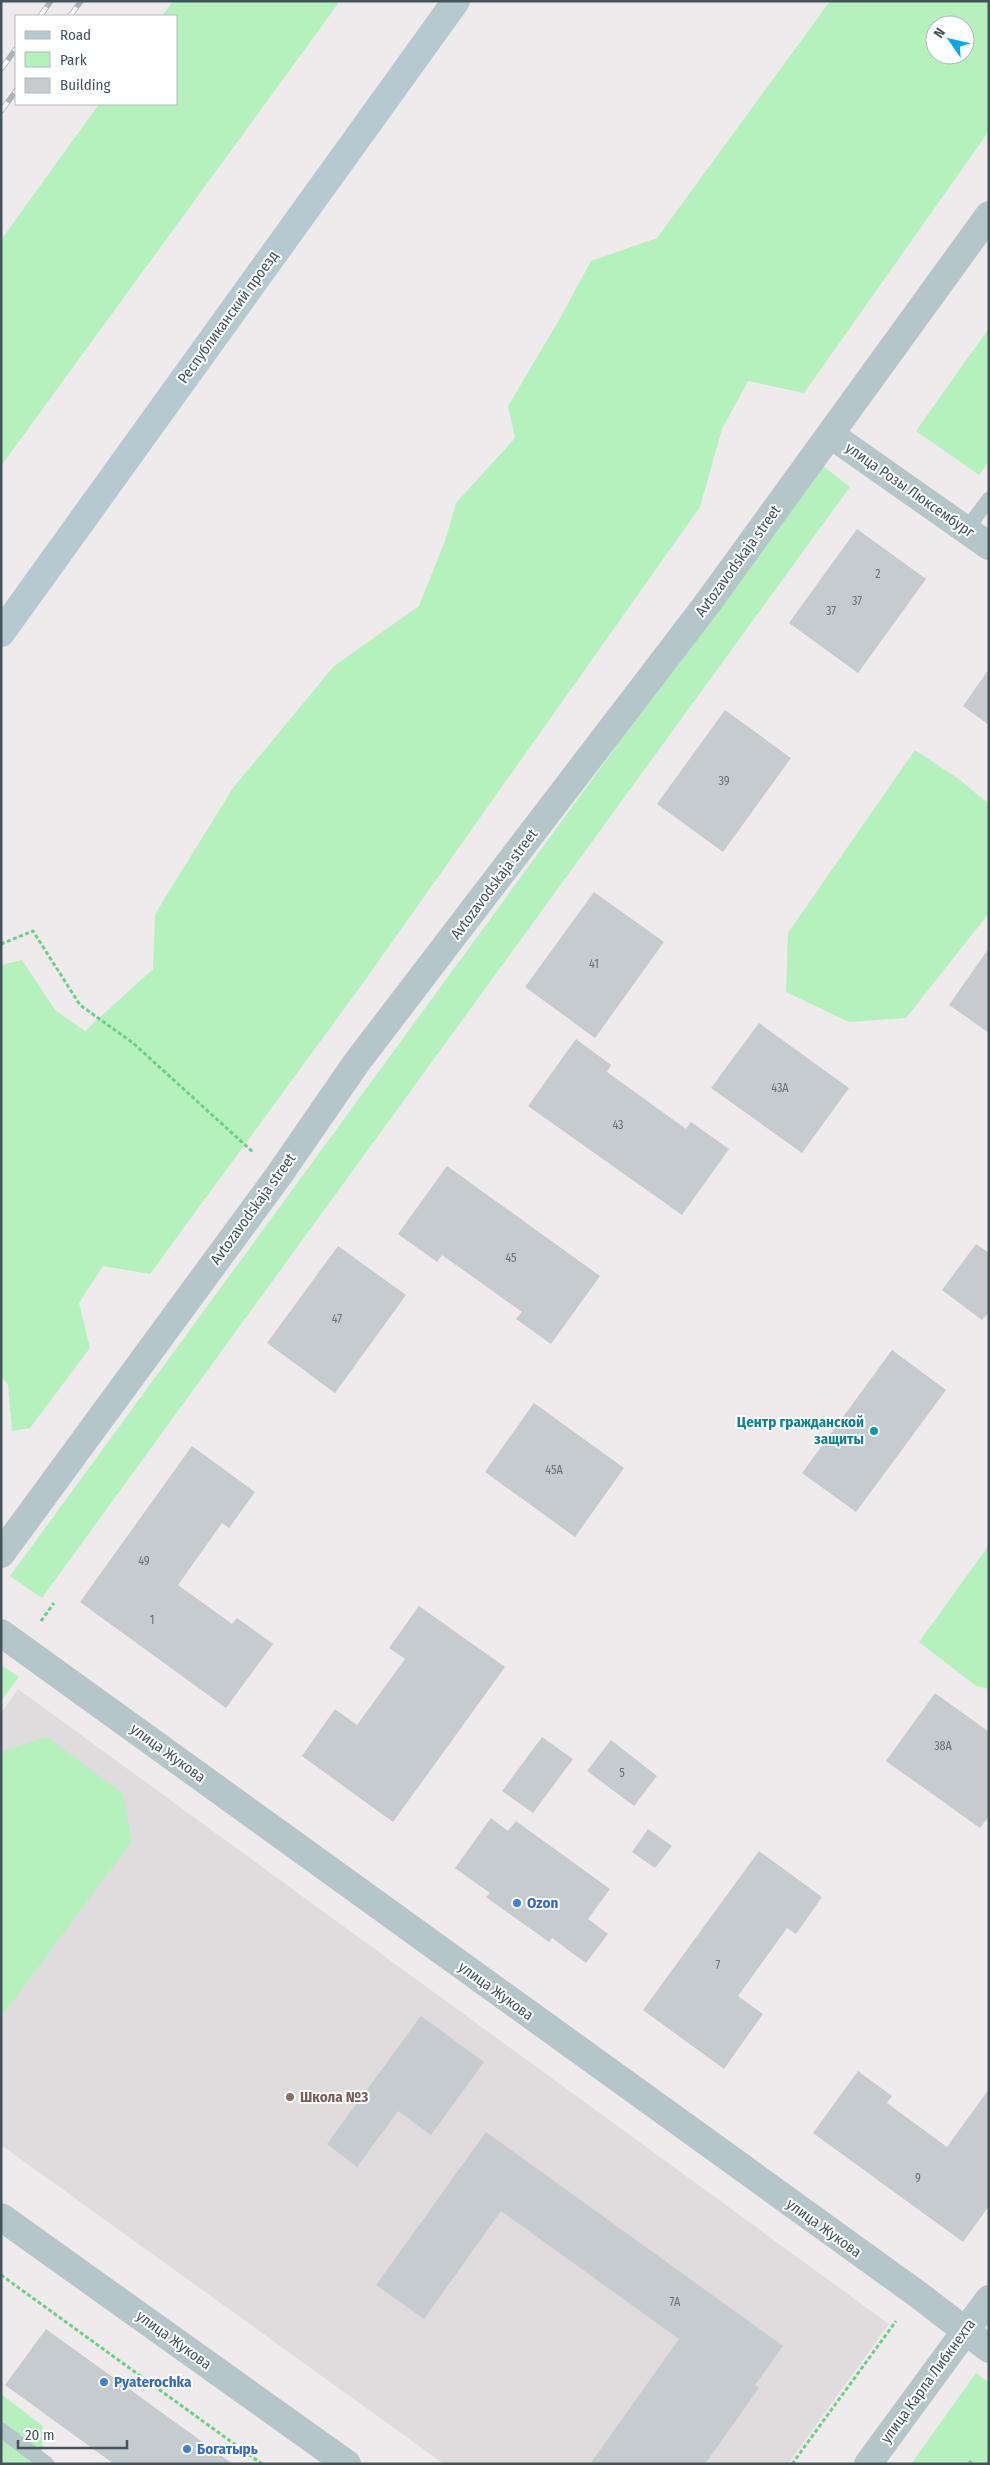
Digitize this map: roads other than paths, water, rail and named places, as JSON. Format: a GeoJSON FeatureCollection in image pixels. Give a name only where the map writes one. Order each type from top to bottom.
{"type":"FeatureCollection","features":[{"type":"Feature","properties":{"kind":"main road","name":"Республиканский проезд"},"geometry":{"type":"LineString","coordinates":[[1,633],[456,1]]}},
{"type":"Feature","properties":{"kind":"street","name":"Avtozavodskaja street"},"geometry":{"type":"LineString","coordinates":[[1,1554],[279,1175],[357,1062],[707,604],[989,215]]}},
{"type":"Feature","properties":{"kind":"street","name":"улица Розы Люксембург"},"geometry":{"type":"LineString","coordinates":[[831,435],[989,546]]}},
{"type":"Feature","properties":{"kind":"street","name":"улица Жукова"},"geometry":{"type":"LineString","coordinates":[[1,1634],[916,2293],[989,2350]]}},
{"type":"Feature","properties":{"kind":"street","name":"улица Жукова"},"geometry":{"type":"LineString","coordinates":[[1,2217],[347,2464]]}},
{"type":"Feature","properties":{"kind":"street","name":"улица Карла Либкнехта"},"geometry":{"type":"LineString","coordinates":[[868,2464],[989,2299]]}},
{"type":"Feature","properties":{"kind":"lane"},"geometry":{"type":"LineString","coordinates":[[966,530],[989,499]]}},
{"type":"Feature","properties":{"kind":"lane"},"geometry":{"type":"LineString","coordinates":[[1,2430],[47,2464]]}},
{"type":"Feature","properties":{"kind":"railway"},"geometry":{"type":"LineString","coordinates":[[41,15],[51,1]]}},
{"type":"Feature","properties":{"kind":"railway"},"geometry":{"type":"LineString","coordinates":[[71,15],[81,1]]}},
{"type":"Feature","properties":{"kind":"railway"},"geometry":{"type":"LineString","coordinates":[[1,69],[15,50]]}},
{"type":"Feature","properties":{"kind":"railway"},"geometry":{"type":"LineString","coordinates":[[1,111],[15,92]]}},
{"type":"Feature","properties":{"kind":"place","name":"Центр гражданской защиты"},"geometry":{"type":"Point","coordinates":[874,1431]}},
{"type":"Feature","properties":{"kind":"place","name":"Ozon"},"geometry":{"type":"Point","coordinates":[517,1903]}},
{"type":"Feature","properties":{"kind":"place","name":"Школа №3"},"geometry":{"type":"Point","coordinates":[290,2097]}},
{"type":"Feature","properties":{"kind":"place","name":"Pyaterochka"},"geometry":{"type":"Point","coordinates":[104,2382]}},
{"type":"Feature","properties":{"kind":"place","name":"Богатырь"},"geometry":{"type":"Point","coordinates":[187,2449]}}]}
